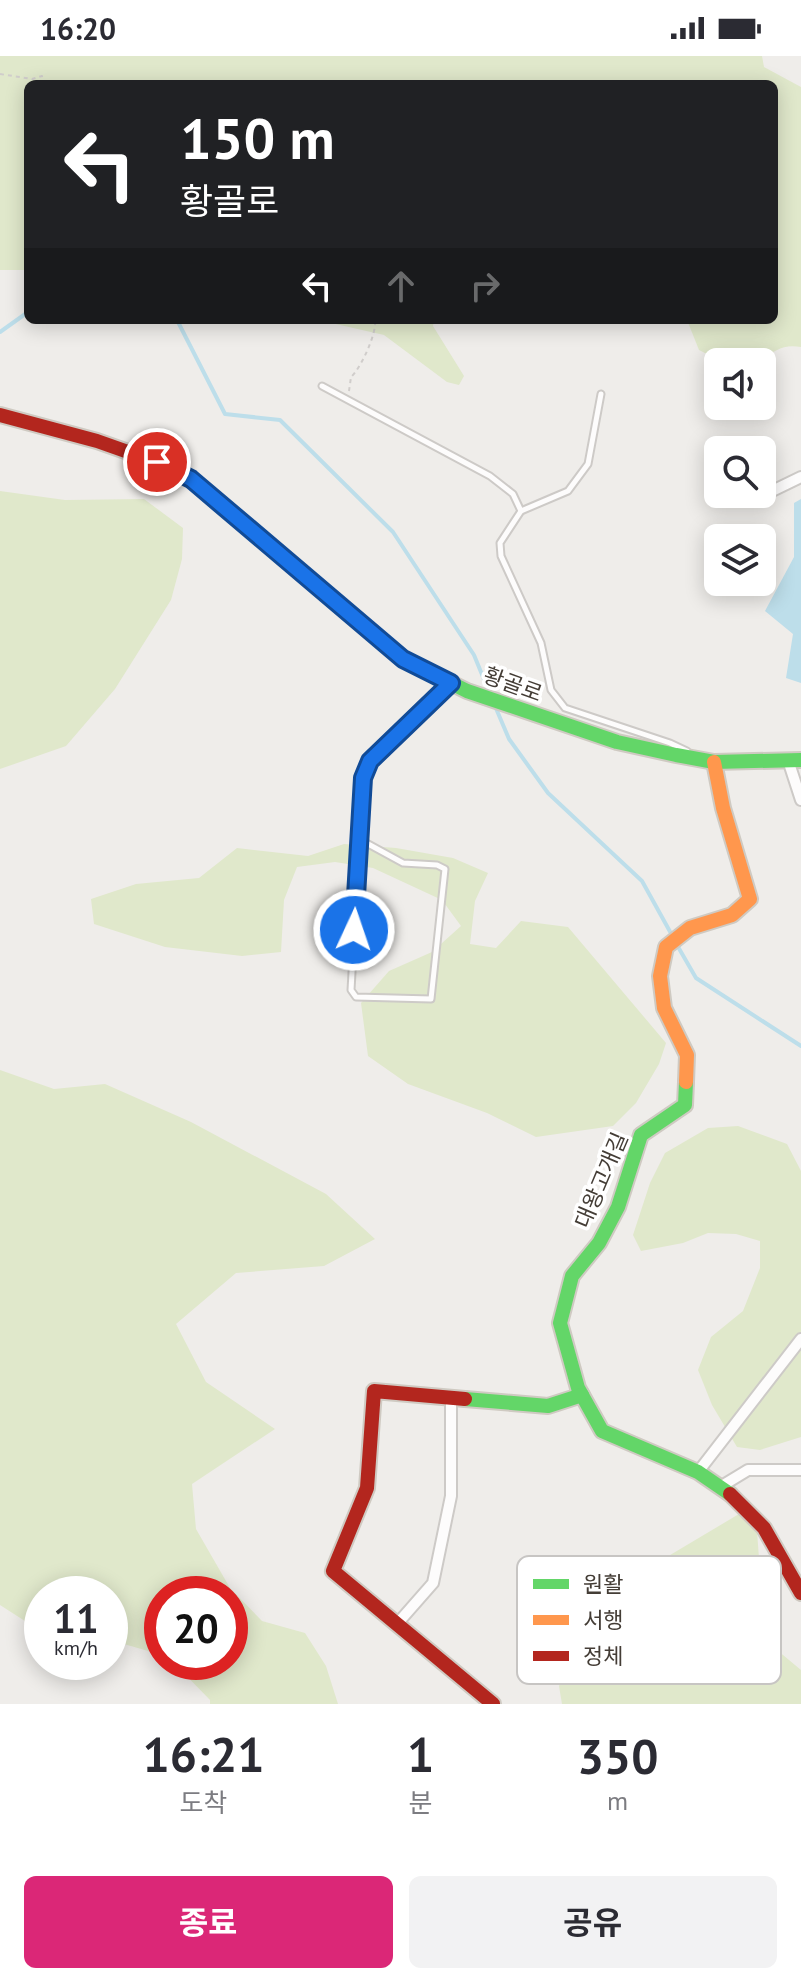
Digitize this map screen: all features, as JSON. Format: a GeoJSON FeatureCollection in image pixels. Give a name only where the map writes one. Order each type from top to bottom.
{"type":"FeatureCollection","features":[{"type":"Feature","properties":{"kind":"street","name":"황골로"},"geometry":{"type":"LineString","coordinates":[[0,415],[86,438],[157,462],[191,479],[403,659],[467,691],[617,742],[710,762],[794,760]]}},
{"type":"Feature","properties":{"kind":"street"},"geometry":{"type":"LineString","coordinates":[[776,489],[801,477]]}},
{"type":"Feature","properties":{"kind":"street"},"geometry":{"type":"LineString","coordinates":[[794,760],[801,800]]}},
{"type":"Feature","properties":{"kind":"street","name":"대왕고개길"},"geometry":{"type":"LineString","coordinates":[[710,762],[750,899],[732,915],[690,928],[666,947],[660,976],[664,1008],[687,1055],[685,1105],[641,1135],[618,1207],[599,1243],[572,1276],[560,1323],[582,1395],[602,1431],[698,1472],[720,1487],[764,1528],[780,1556]]}},
{"type":"Feature","properties":{"kind":"street"},"geometry":{"type":"LineString","coordinates":[[698,1472],[801,1339]]}},
{"type":"Feature","properties":{"kind":"street"},"geometry":{"type":"LineString","coordinates":[[493,1704],[333,1571],[367,1488],[374,1391],[548,1406],[582,1395]]}},
{"type":"Feature","properties":{"kind":"street"},"geometry":{"type":"LineString","coordinates":[[397,1624],[433,1583],[451,1496],[451,1398]]}},
{"type":"Feature","properties":{"kind":"street"},"geometry":{"type":"LineString","coordinates":[[720,1487],[748,1470],[801,1470]]}},
{"type":"Feature","properties":{"kind":"street","name":"대왕고개길"},"geometry":{"type":"LineString","coordinates":[[781,1558],[801,1593]]}},
{"type":"Feature","properties":{"kind":"lane"},"geometry":{"type":"LineString","coordinates":[[322,386],[490,476],[513,494],[521,511]]}},
{"type":"Feature","properties":{"kind":"lane"},"geometry":{"type":"LineString","coordinates":[[601,394],[588,464],[568,491],[521,511],[500,543],[501,556],[541,643],[551,690],[565,708],[670,743],[710,762]]}},
{"type":"Feature","properties":{"kind":"lane"},"geometry":{"type":"LineString","coordinates":[[359,839],[403,863],[437,865],[445,869],[431,999],[356,997],[351,990],[359,839],[363,778],[370,761],[451,683]]}},
{"type":"Feature","properties":{"kind":"path"},"geometry":{"type":"LineString","coordinates":[[0,74],[32,79],[42,76],[42,80]]}},
{"type":"Feature","properties":{"kind":"path"},"geometry":{"type":"LineString","coordinates":[[348,399],[351,377],[364,359],[376,324]]}},
{"type":"Feature","properties":{"kind":"green space"},"geometry":{"type":"Polygon","coordinates":[[[0,56],[762,56],[764,67],[801,87],[801,347],[776,350],[776,348],[704,348],[704,352],[699,350],[689,324],[778,324],[778,80],[24,80],[24,270],[0,270],[0,56]]]}},
{"type":"Feature","properties":{"kind":"green space"},"geometry":{"type":"Polygon","coordinates":[[[336,324],[433,324],[464,376],[459,385],[447,382],[384,335],[336,324]]]}},
{"type":"Feature","properties":{"kind":"green space"},"geometry":{"type":"Polygon","coordinates":[[[0,491],[65,500],[144,499],[183,528],[182,559],[171,600],[115,689],[66,746],[0,769],[0,491]]]}},
{"type":"Feature","properties":{"kind":"green space"},"geometry":{"type":"Polygon","coordinates":[[[344,844],[396,848],[453,858],[488,873],[475,901],[470,944],[496,948],[521,921],[568,927],[666,1043],[659,1064],[636,1103],[613,1126],[536,1137],[487,1113],[408,1084],[368,1056],[361,1003],[389,971],[432,952],[461,926],[442,900],[373,868],[335,862],[297,867],[284,900],[281,952],[242,956],[165,947],[94,924],[91,899],[136,884],[199,878],[237,848],[308,856],[344,844]]]}},
{"type":"Feature","properties":{"kind":"green space"},"geometry":{"type":"Polygon","coordinates":[[[0,1070],[54,1089],[105,1084],[191,1122],[326,1194],[375,1239],[324,1266],[236,1273],[176,1324],[206,1382],[275,1429],[192,1484],[196,1529],[223,1576],[144,1576],[144,1650],[128,1645],[128,1576],[24,1576],[24,1620],[0,1605],[0,1070]]]}},
{"type":"Feature","properties":{"kind":"green space"},"geometry":{"type":"Polygon","coordinates":[[[738,1126],[787,1144],[801,1171],[801,1437],[760,1450],[737,1447],[712,1405],[698,1370],[711,1337],[743,1311],[760,1268],[760,1241],[736,1234],[708,1233],[683,1243],[641,1251],[633,1235],[650,1183],[665,1153],[708,1128],[738,1126]]]}},
{"type":"Feature","properties":{"kind":"green space"},"geometry":{"type":"Polygon","coordinates":[[[744,1511],[757,1531],[759,1556],[668,1556],[744,1511]]]}},
{"type":"Feature","properties":{"kind":"green space"},"geometry":{"type":"Polygon","coordinates":[[[248,1607],[262,1621],[305,1633],[326,1666],[338,1704],[210,1704],[210,1700],[191,1680],[248,1680],[248,1607]]]}},
{"type":"Feature","properties":{"kind":"green space"},"geometry":{"type":"Polygon","coordinates":[[[781,1653],[801,1670],[801,1704],[562,1704],[559,1686],[781,1684],[781,1653]]]}},
{"type":"Feature","properties":{"kind":"water"},"geometry":{"type":"Polygon","coordinates":[[[801,499],[801,683],[786,678],[793,634],[765,611],[776,596],[794,557],[794,503],[801,499]]]}},
{"type":"Feature","properties":{"kind":"waterway"},"geometry":{"type":"LineString","coordinates":[[0,332],[24,315]]}},
{"type":"Feature","properties":{"kind":"waterway"},"geometry":{"type":"LineString","coordinates":[[179,324],[225,414],[280,420],[393,532],[474,655],[490,694]]}},
{"type":"Feature","properties":{"kind":"waterway"},"geometry":{"type":"LineString","coordinates":[[495,706],[509,739],[548,793],[642,881],[673,937]]}},
{"type":"Feature","properties":{"kind":"waterway"},"geometry":{"type":"LineString","coordinates":[[677,945],[696,978],[801,1046]]}},
{"type":"Feature","properties":{"kind":"traffic: fast"},"geometry":{"type":"LineString","coordinates":[[326,594],[403,659],[467,691],[617,742],[676,755],[714,762],[801,760]]}},
{"type":"Feature","properties":{"kind":"traffic: fast"},"geometry":{"type":"LineString","coordinates":[[686,1082],[685,1105],[641,1135],[618,1207],[599,1243],[572,1276],[560,1323],[578,1388],[602,1431],[698,1472],[730,1494]]}},
{"type":"Feature","properties":{"kind":"traffic: fast"},"geometry":{"type":"LineString","coordinates":[[465,1399],[548,1406],[582,1395]]}},
{"type":"Feature","properties":{"kind":"traffic: slow"},"geometry":{"type":"LineString","coordinates":[[686,1082],[687,1055],[664,1008],[660,976],[666,947],[690,928],[732,915],[750,899],[723,808],[714,762]]}},
{"type":"Feature","properties":{"kind":"traffic: jam"},"geometry":{"type":"LineString","coordinates":[[0,415],[97,441],[191,479],[326,594]]}},
{"type":"Feature","properties":{"kind":"traffic: jam"},"geometry":{"type":"LineString","coordinates":[[465,1399],[374,1391],[367,1488],[333,1571],[493,1704]]}},
{"type":"Feature","properties":{"kind":"traffic: jam"},"geometry":{"type":"LineString","coordinates":[[730,1494],[764,1528],[780,1556]]}},
{"type":"Feature","properties":{"kind":"traffic: jam"},"geometry":{"type":"LineString","coordinates":[[781,1558],[801,1593]]}},
{"type":"Feature","properties":{"kind":"route"},"geometry":{"type":"LineString","coordinates":[[157,462],[191,479],[403,659],[451,683],[370,761],[363,778],[354,930]]}}]}
